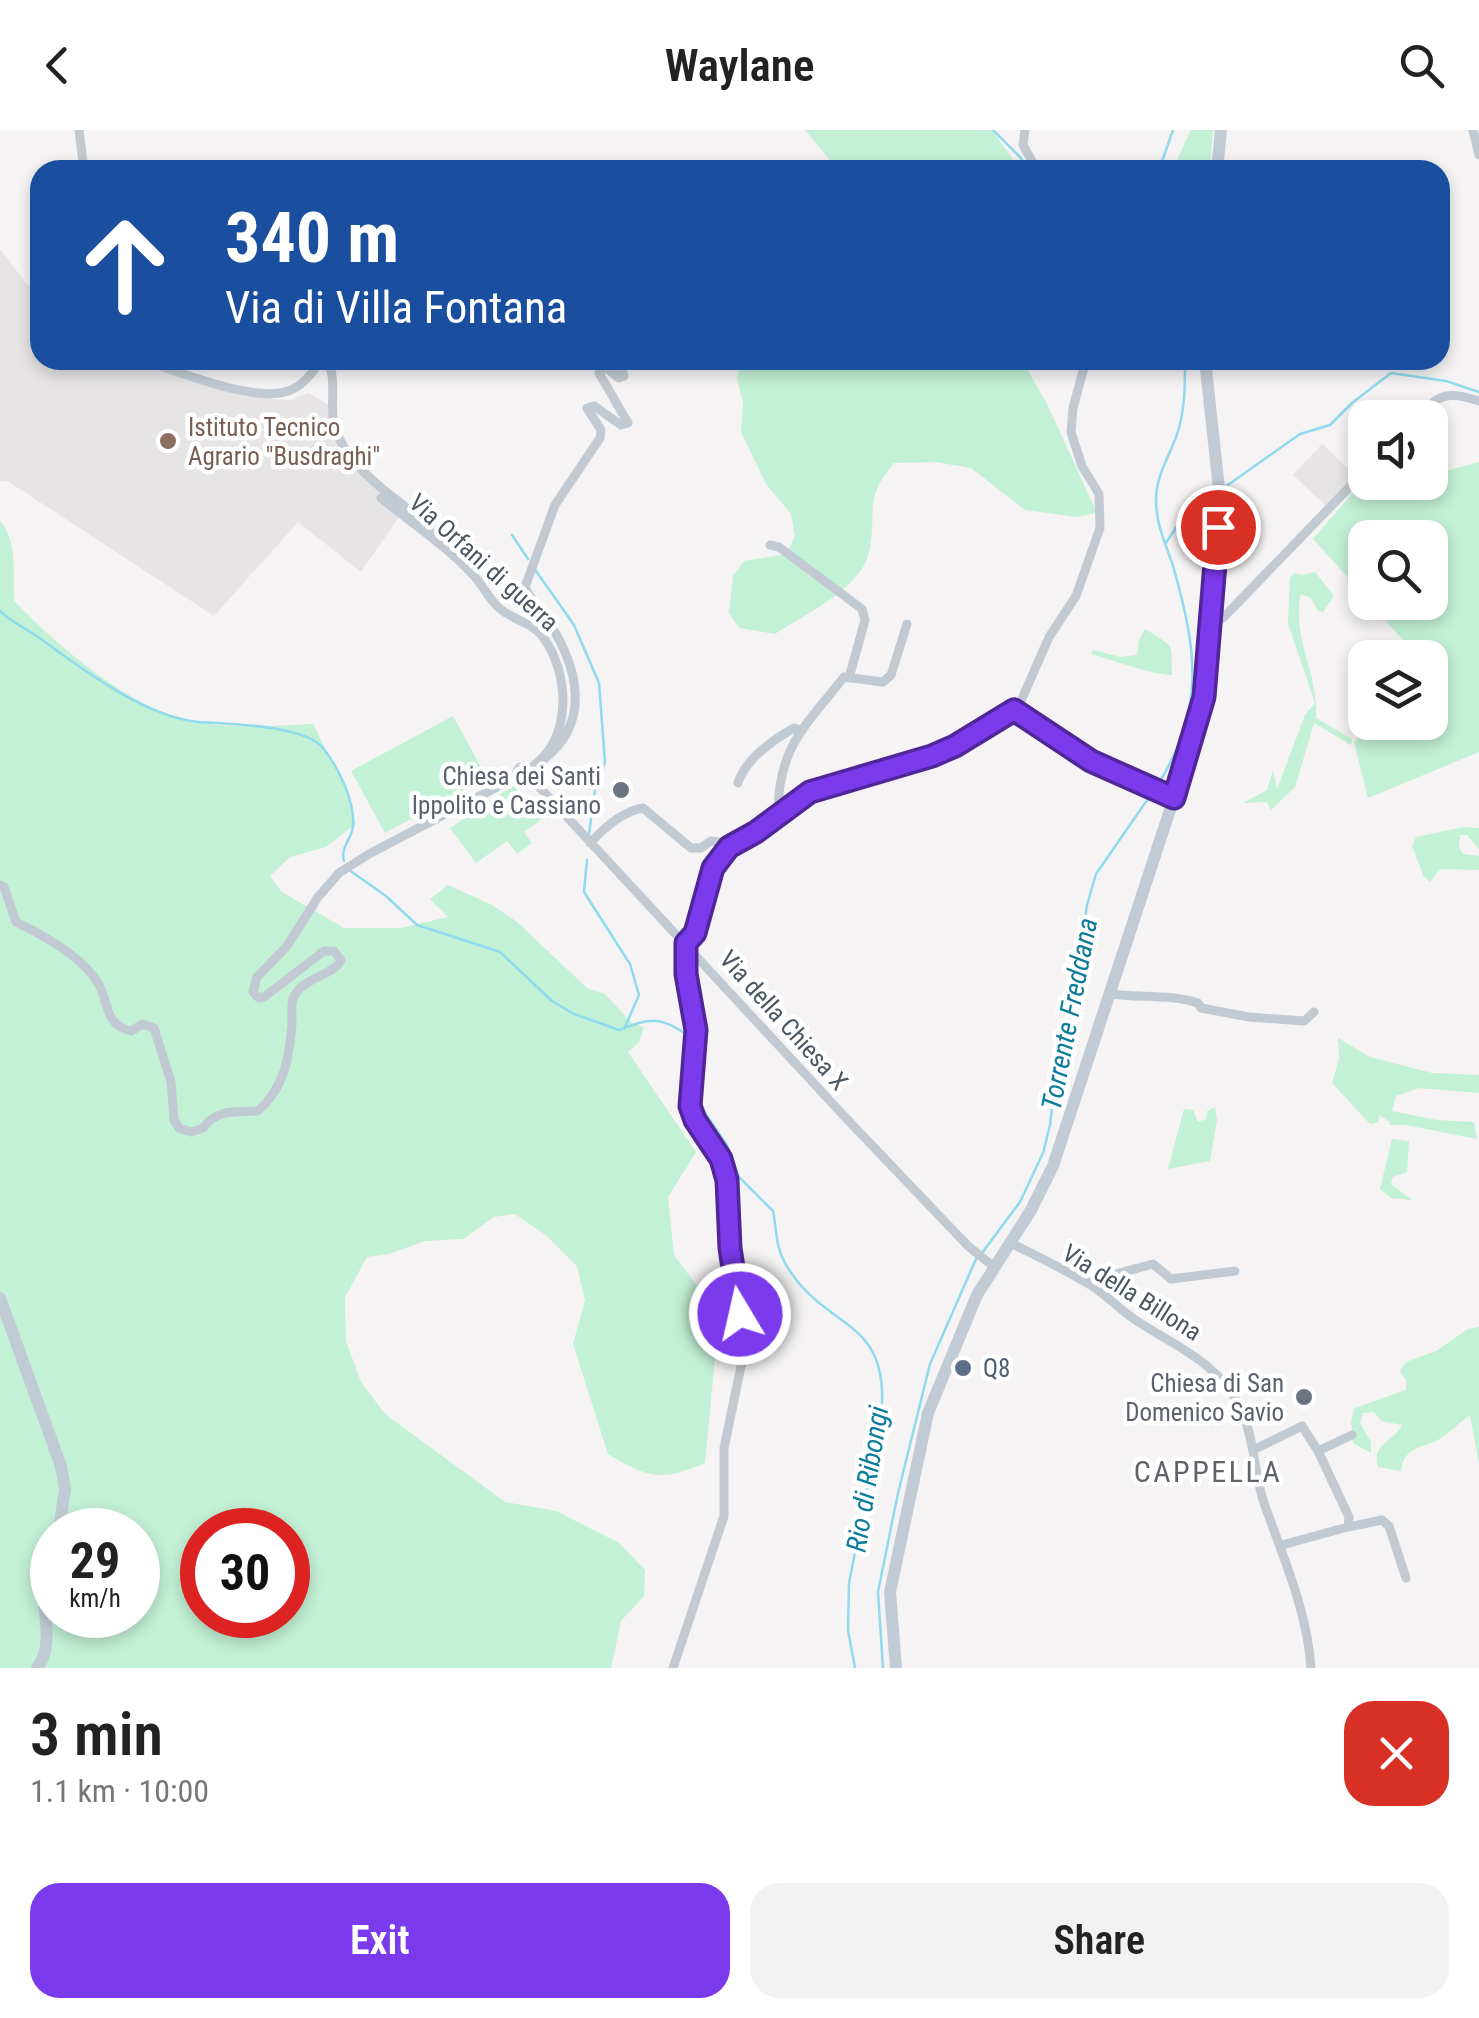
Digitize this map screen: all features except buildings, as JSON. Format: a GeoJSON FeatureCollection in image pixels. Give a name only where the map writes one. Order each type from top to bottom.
{"type":"FeatureCollection","features":[{"type":"Feature","properties":{"kind":"main road"},"geometry":{"type":"LineString","coordinates":[[1219,160],[1221,130]]}},
{"type":"Feature","properties":{"kind":"main road"},"geometry":{"type":"LineString","coordinates":[[896,1668],[890,1592],[921,1441],[950,1353],[990,1265],[1011,1243],[1044,1189],[1053,1166],[1204,697],[1220,492],[1206,370]]}},
{"type":"Feature","properties":{"kind":"main road"},"geometry":{"type":"LineString","coordinates":[[0,1298],[61,1466],[62,1508]]}},
{"type":"Feature","properties":{"kind":"main road"},"geometry":{"type":"LineString","coordinates":[[37,1668],[44,1659],[46,1638]]}},
{"type":"Feature","properties":{"kind":"street"},"geometry":{"type":"LineString","coordinates":[[79,130],[83,160]]}},
{"type":"Feature","properties":{"kind":"street"},"geometry":{"type":"LineString","coordinates":[[1024,130],[1023,145],[1031,160]]}},
{"type":"Feature","properties":{"kind":"street"},"geometry":{"type":"LineString","coordinates":[[1473,130],[1479,155]]}},
{"type":"Feature","properties":{"kind":"street"},"geometry":{"type":"LineString","coordinates":[[178,370],[262,395],[286,392],[300,385],[314,370]]}},
{"type":"Feature","properties":{"kind":"street"},"geometry":{"type":"LineString","coordinates":[[332,370],[334,426],[346,453],[457,546],[468,558],[474,575]]}},
{"type":"Feature","properties":{"kind":"street"},"geometry":{"type":"LineString","coordinates":[[0,885],[16,922],[90,972],[100,985],[108,1017],[118,1028],[131,1031],[143,1024],[154,1028],[171,1082],[174,1120],[179,1128],[191,1132],[203,1128],[211,1117],[226,1112],[258,1111],[278,1090],[289,1058],[293,998],[308,982],[338,968],[341,960],[334,951],[324,951],[260,998],[253,992],[254,982],[287,946],[328,884],[369,854],[518,776],[521,766],[533,769],[568,734],[576,690],[555,633],[525,587],[555,505],[600,438],[600,430],[587,408],[594,406],[621,425],[628,423],[598,370]]}},
{"type":"Feature","properties":{"kind":"street"},"geometry":{"type":"LineString","coordinates":[[673,1668],[724,1516],[724,1448],[745,1347],[730,1248],[727,1180],[721,1159],[690,1106],[696,1040],[686,974],[686,943],[695,933],[713,868],[729,847],[821,787],[955,746],[1014,710],[1021,701],[1049,637],[1076,596],[1100,528],[1100,494],[1082,466],[1071,432],[1083,370]]}},
{"type":"Feature","properties":{"kind":"street"},"geometry":{"type":"LineString","coordinates":[[1435,400],[1453,394],[1479,401]]}},
{"type":"Feature","properties":{"kind":"street"},"geometry":{"type":"LineString","coordinates":[[1211,626],[1348,489]]}},
{"type":"Feature","properties":{"kind":"street","name":"Via Orfani di guerra"},"geometry":{"type":"LineString","coordinates":[[382,498],[474,575],[496,605],[538,630],[557,664],[563,708],[550,745],[533,769]]}},
{"type":"Feature","properties":{"kind":"street"},"geometry":{"type":"LineString","coordinates":[[770,545],[862,609],[865,620],[849,678]]}},
{"type":"Feature","properties":{"kind":"street"},"geometry":{"type":"LineString","coordinates":[[778,815],[781,772],[793,741],[844,677],[883,682],[891,676],[907,624]]}},
{"type":"Feature","properties":{"kind":"street"},"geometry":{"type":"LineString","coordinates":[[1014,710],[1091,761],[1174,798]]}},
{"type":"Feature","properties":{"kind":"street"},"geometry":{"type":"LineString","coordinates":[[738,783],[748,763],[786,732],[794,728],[802,731]]}},
{"type":"Feature","properties":{"kind":"street","name":"Via della Chiesa X"},"geometry":{"type":"LineString","coordinates":[[533,769],[590,843],[990,1265]]}},
{"type":"Feature","properties":{"kind":"street"},"geometry":{"type":"LineString","coordinates":[[590,843],[634,809],[643,808],[691,848],[711,841],[729,847]]}},
{"type":"Feature","properties":{"kind":"street"},"geometry":{"type":"LineString","coordinates":[[1111,994],[1185,998],[1201,1008],[1249,1017],[1304,1021],[1314,1012]]}},
{"type":"Feature","properties":{"kind":"street","name":"Via della Billona"},"geometry":{"type":"LineString","coordinates":[[1011,1243],[1086,1282],[1140,1324],[1196,1355],[1241,1408],[1264,1502],[1282,1545],[1308,1640],[1311,1668]]}},
{"type":"Feature","properties":{"kind":"street"},"geometry":{"type":"LineString","coordinates":[[1086,1282],[1153,1264],[1170,1279],[1234,1271]]}},
{"type":"Feature","properties":{"kind":"street"},"geometry":{"type":"LineString","coordinates":[[1253,1450],[1302,1426],[1349,1517],[1348,1527]]}},
{"type":"Feature","properties":{"kind":"street"},"geometry":{"type":"LineString","coordinates":[[1318,1451],[1352,1435]]}},
{"type":"Feature","properties":{"kind":"street"},"geometry":{"type":"LineString","coordinates":[[1282,1545],[1382,1520],[1390,1526],[1406,1578]]}},
{"type":"Feature","properties":{"kind":"shaded area","name":"Istituto Tecnico Agrario \"Busdraghi\""},"geometry":{"type":"Polygon","coordinates":[[[0,249],[30,286],[30,370],[177,370],[274,399],[290,400],[309,393],[330,406],[331,427],[343,454],[386,493],[399,517],[361,572],[298,522],[214,616],[9,482],[0,481],[0,249]]]}},
{"type":"Feature","properties":{"kind":"shaded area"},"geometry":{"type":"Polygon","coordinates":[[[1322,444],[1348,468],[1348,482],[1326,506],[1293,475],[1322,444]]]}},
{"type":"Feature","properties":{"kind":"green space"},"geometry":{"type":"Polygon","coordinates":[[[805,130],[992,130],[1013,160],[830,160],[805,130]]]}},
{"type":"Feature","properties":{"kind":"green space"},"geometry":{"type":"Polygon","coordinates":[[[1191,130],[1213,130],[1211,160],[1177,160],[1191,130]]]}},
{"type":"Feature","properties":{"kind":"green space"},"geometry":{"type":"Polygon","coordinates":[[[739,370],[1028,370],[1097,513],[1077,517],[1025,510],[971,468],[935,462],[894,463],[874,497],[869,552],[855,578],[830,600],[775,634],[739,628],[729,613],[733,576],[744,561],[786,554],[795,536],[791,514],[766,484],[741,432],[743,402],[737,379],[739,370]]]}},
{"type":"Feature","properties":{"kind":"green space"},"geometry":{"type":"Polygon","coordinates":[[[1479,462],[1479,752],[1368,798],[1356,740],[1448,740],[1448,640],[1403,640],[1385,620],[1448,620],[1448,520],[1348,520],[1348,577],[1313,539],[1348,499],[1448,500],[1448,470],[1479,462]]]}},
{"type":"Feature","properties":{"kind":"green space"},"geometry":{"type":"Polygon","coordinates":[[[0,520],[12,549],[14,601],[51,637],[119,689],[167,714],[206,724],[313,724],[343,784],[356,824],[326,847],[290,857],[270,876],[282,892],[344,928],[401,928],[448,917],[430,899],[448,885],[516,921],[587,988],[605,994],[632,1023],[644,1027],[639,1042],[628,1052],[696,1152],[668,1197],[674,1255],[701,1291],[713,1323],[716,1348],[705,1463],[677,1473],[655,1475],[608,1454],[573,1344],[585,1300],[577,1266],[547,1236],[515,1214],[494,1217],[463,1239],[425,1241],[367,1257],[345,1297],[346,1341],[361,1382],[385,1414],[505,1502],[556,1511],[619,1543],[645,1570],[644,1596],[621,1621],[611,1668],[0,1668],[0,520]]]}},
{"type":"Feature","properties":{"kind":"green space"},"geometry":{"type":"Polygon","coordinates":[[[1315,572],[1334,596],[1323,612],[1318,611],[1311,598],[1301,594],[1300,625],[1314,686],[1316,718],[1352,740],[1351,745],[1314,723],[1295,787],[1271,810],[1267,802],[1243,803],[1267,790],[1273,771],[1277,789],[1305,715],[1315,703],[1288,623],[1290,578],[1294,573],[1315,572]]]}},
{"type":"Feature","properties":{"kind":"green space"},"geometry":{"type":"Polygon","coordinates":[[[1145,629],[1170,647],[1172,675],[1091,654],[1093,650],[1120,657],[1137,655],[1145,629]]]}},
{"type":"Feature","properties":{"kind":"green space"},"geometry":{"type":"Polygon","coordinates":[[[453,716],[487,778],[385,833],[351,771],[453,716]]]}},
{"type":"Feature","properties":{"kind":"green space"},"geometry":{"type":"Polygon","coordinates":[[[514,785],[542,819],[524,832],[532,843],[517,854],[507,841],[476,863],[450,828],[514,785]]]}},
{"type":"Feature","properties":{"kind":"green space"},"geometry":{"type":"Polygon","coordinates":[[[1464,827],[1479,828],[1479,849],[1467,835],[1460,835],[1459,847],[1463,854],[1479,856],[1479,870],[1440,869],[1430,882],[1424,877],[1412,846],[1416,837],[1464,827]]]}},
{"type":"Feature","properties":{"kind":"green space"},"geometry":{"type":"Polygon","coordinates":[[[1338,1038],[1370,1057],[1432,1073],[1479,1075],[1479,1093],[1419,1088],[1396,1096],[1392,1111],[1474,1122],[1477,1139],[1389,1125],[1379,1115],[1378,1122],[1370,1124],[1332,1083],[1339,1059],[1338,1038]]]}},
{"type":"Feature","properties":{"kind":"green space"},"geometry":{"type":"Polygon","coordinates":[[[1215,1107],[1217,1120],[1210,1161],[1168,1169],[1184,1109],[1193,1110],[1198,1122],[1206,1119],[1207,1111],[1215,1107]]]}},
{"type":"Feature","properties":{"kind":"green space"},"geometry":{"type":"Polygon","coordinates":[[[1392,1139],[1409,1141],[1407,1172],[1393,1177],[1391,1184],[1412,1200],[1391,1198],[1380,1189],[1392,1139]]]}},
{"type":"Feature","properties":{"kind":"green space"},"geometry":{"type":"Polygon","coordinates":[[[1479,1327],[1479,1464],[1470,1415],[1440,1438],[1409,1454],[1401,1471],[1378,1467],[1380,1448],[1402,1425],[1381,1421],[1374,1412],[1363,1413],[1360,1423],[1371,1442],[1371,1453],[1353,1443],[1351,1421],[1355,1408],[1406,1390],[1406,1380],[1400,1371],[1406,1362],[1436,1351],[1468,1329],[1479,1327]]]}},
{"type":"Feature","properties":{"kind":"waterway"},"geometry":{"type":"LineString","coordinates":[[993,130],[1022,160]]}},
{"type":"Feature","properties":{"kind":"waterway","name":"Torrente Freddana"},"geometry":{"type":"LineString","coordinates":[[1162,160],[1173,130]]}},
{"type":"Feature","properties":{"kind":"waterway","name":"Torrente Freddana"},"geometry":{"type":"LineString","coordinates":[[1157,786],[1184,731],[1192,679],[1188,625],[1156,509],[1159,481],[1181,420],[1185,370]]}},
{"type":"Feature","properties":{"kind":"waterway"},"geometry":{"type":"LineString","coordinates":[[1225,487],[1300,434],[1330,425],[1391,373],[1446,381],[1479,392]]}},
{"type":"Feature","properties":{"kind":"waterway"},"geometry":{"type":"LineString","coordinates":[[1165,544],[1182,519],[1215,494]]}},
{"type":"Feature","properties":{"kind":"waterway"},"geometry":{"type":"LineString","coordinates":[[512,535],[528,559]]}},
{"type":"Feature","properties":{"kind":"waterway"},"geometry":{"type":"LineString","coordinates":[[534,568],[574,625],[599,683],[605,762],[595,790],[589,834]]}},
{"type":"Feature","properties":{"kind":"waterway","name":"Rio di Ribongi"},"geometry":{"type":"LineString","coordinates":[[0,611],[93,676],[157,711],[199,722],[284,730],[314,740],[334,765],[351,806],[353,826],[344,861]]}},
{"type":"Feature","properties":{"kind":"waterway","name":"Torrente Freddana"},"geometry":{"type":"LineString","coordinates":[[982,1253],[1020,1202],[1043,1153],[1058,1057],[1073,1005],[1087,905],[1096,874],[1152,793]]}},
{"type":"Feature","properties":{"kind":"waterway"},"geometry":{"type":"LineString","coordinates":[[587,860],[584,892],[630,964],[639,995],[625,1027]]}},
{"type":"Feature","properties":{"kind":"waterway","name":"Rio di Ribongi"},"geometry":{"type":"LineString","coordinates":[[349,870],[386,896],[417,925],[500,952],[552,1001],[574,1014],[619,1030],[657,1021],[693,1039]]}},
{"type":"Feature","properties":{"kind":"waterway","name":"Rio di Ribongi"},"geometry":{"type":"LineString","coordinates":[[699,1044],[704,1054],[699,1104],[727,1145],[739,1177],[773,1211],[785,1263],[801,1286],[866,1342],[876,1360],[882,1385],[881,1419],[849,1583],[848,1630],[855,1668]]}},
{"type":"Feature","properties":{"kind":"waterway","name":"Torrente Freddana"},"geometry":{"type":"LineString","coordinates":[[883,1668],[878,1592],[898,1493],[930,1364],[976,1259]]}},
{"type":"Feature","properties":{"kind":"place","name":"Istituto Tecnico Agrario \"Busdraghi\""},"geometry":{"type":"Point","coordinates":[168,441]}},
{"type":"Feature","properties":{"kind":"place","name":"Chiesa dei Santi Ippolito e Cassiano"},"geometry":{"type":"Point","coordinates":[621,790]}},
{"type":"Feature","properties":{"kind":"place","name":"Q8"},"geometry":{"type":"Point","coordinates":[963,1368]}},
{"type":"Feature","properties":{"kind":"place","name":"Chiesa di San Domenico Savio"},"geometry":{"type":"Point","coordinates":[1304,1397]}},
{"type":"Feature","properties":{"kind":"district","name":"CAPPELLA"},"geometry":{"type":"Point","coordinates":[1208,1472]}},
{"type":"Feature","properties":{"kind":"route"},"geometry":{"type":"LineString","coordinates":[[740,1314],[730,1248],[727,1180],[721,1159],[695,1120],[689,1091],[696,1030],[686,974],[686,943],[695,933],[718,858],[810,792],[932,756],[1014,710],[1091,761],[1174,798],[1204,697],[1218,527]]}}]}
